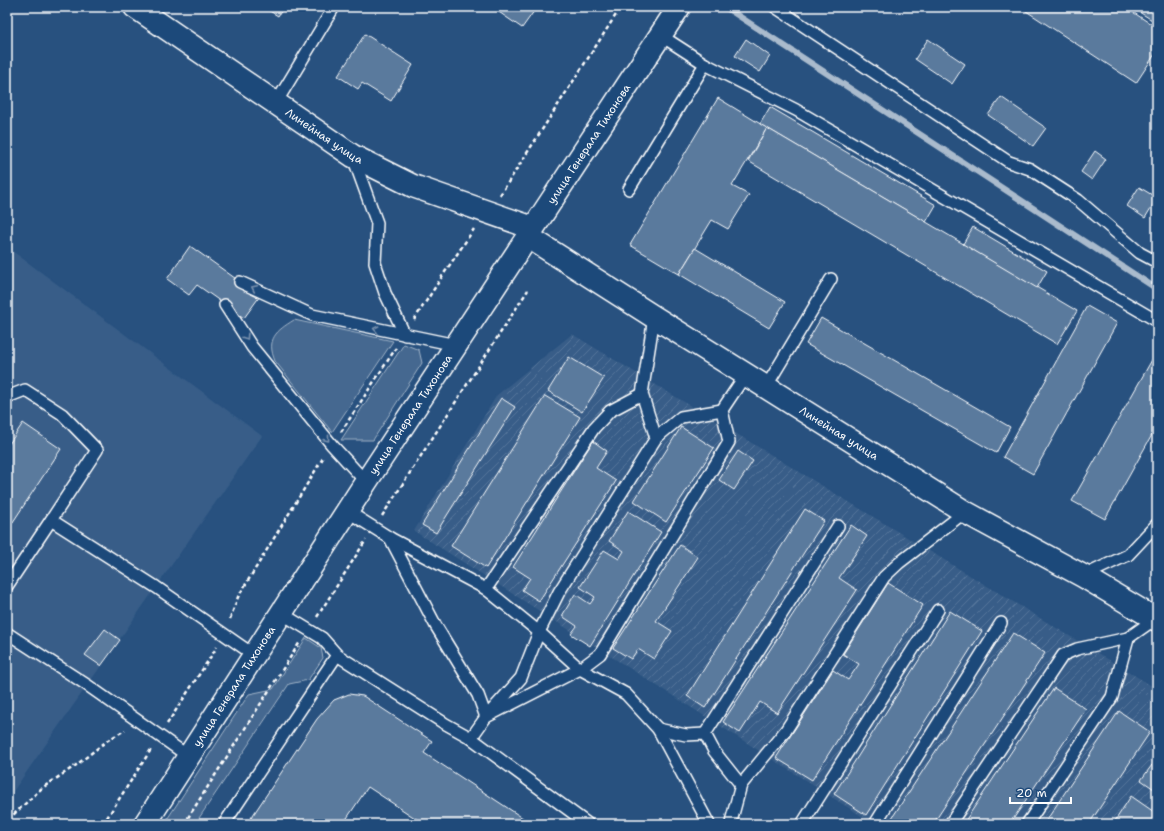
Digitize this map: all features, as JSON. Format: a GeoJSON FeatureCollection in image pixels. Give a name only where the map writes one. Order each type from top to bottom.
{"type":"FeatureCollection","features":[{"type":"Feature","properties":{"kind":"main road","name":"Линейная улица"},"geometry":{"type":"LineString","coordinates":[[135,7],[353,156],[414,186],[486,212],[530,232],[654,317],[965,512],[1083,576],[1156,620]]}},
{"type":"Feature","properties":{"kind":"main road","name":"улица Генерала Тихонова"},"geometry":{"type":"LineString","coordinates":[[145,824],[347,511],[679,7]]}},
{"type":"Feature","properties":{"kind":"lane"},"geometry":{"type":"LineString","coordinates":[[276,104],[334,7]]}},
{"type":"Feature","properties":{"kind":"lane"},"geometry":{"type":"LineString","coordinates":[[774,7],[1009,162],[1030,169],[1078,200],[1140,253],[1157,262]]}},
{"type":"Feature","properties":{"kind":"lane"},"geometry":{"type":"LineString","coordinates":[[660,35],[705,64],[796,110],[1157,321]]}},
{"type":"Feature","properties":{"kind":"lane"},"geometry":{"type":"LineString","coordinates":[[629,189],[705,64]]}},
{"type":"Feature","properties":{"kind":"lane"},"geometry":{"type":"LineString","coordinates":[[353,156],[377,223],[376,263],[385,293],[405,335]]}},
{"type":"Feature","properties":{"kind":"lane"},"geometry":{"type":"LineString","coordinates":[[766,387],[831,279]]}},
{"type":"Feature","properties":{"kind":"lane"},"geometry":{"type":"LineString","coordinates":[[240,282],[312,315],[456,345]]}},
{"type":"Feature","properties":{"kind":"lane"},"geometry":{"type":"LineString","coordinates":[[225,305],[252,347],[332,445],[366,482]]}},
{"type":"Feature","properties":{"kind":"lane"},"geometry":{"type":"LineString","coordinates":[[654,317],[642,394],[656,438]]}},
{"type":"Feature","properties":{"kind":"lane"},"geometry":{"type":"LineString","coordinates":[[486,717],[580,669],[600,654],[729,442],[722,410],[746,374]]}},
{"type":"Feature","properties":{"kind":"lane"},"geometry":{"type":"LineString","coordinates":[[7,397],[25,390],[62,414],[97,450],[7,586]]}},
{"type":"Feature","properties":{"kind":"lane"},"geometry":{"type":"LineString","coordinates":[[486,589],[594,428],[610,411],[642,394]]}},
{"type":"Feature","properties":{"kind":"lane"},"geometry":{"type":"LineString","coordinates":[[471,738],[486,717],[521,678],[539,632],[559,592],[656,438],[681,417],[722,410]]}},
{"type":"Feature","properties":{"kind":"lane"},"geometry":{"type":"LineString","coordinates":[[347,511],[390,538],[486,589],[539,632],[580,669],[626,694],[658,729],[709,824]]}},
{"type":"Feature","properties":{"kind":"lane"},"geometry":{"type":"LineString","coordinates":[[731,824],[741,785],[786,730],[884,577],[899,563],[965,512]]}},
{"type":"Feature","properties":{"kind":"lane"},"geometry":{"type":"LineString","coordinates":[[51,520],[156,587],[254,655]]}},
{"type":"Feature","properties":{"kind":"lane"},"geometry":{"type":"LineString","coordinates":[[1083,576],[1128,555],[1157,524]]}},
{"type":"Feature","properties":{"kind":"lane"},"geometry":{"type":"LineString","coordinates":[[705,734],[838,526]]}},
{"type":"Feature","properties":{"kind":"lane"},"geometry":{"type":"LineString","coordinates":[[390,538],[436,626],[478,695],[486,717]]}},
{"type":"Feature","properties":{"kind":"lane"},"geometry":{"type":"LineString","coordinates":[[802,824],[938,610]]}},
{"type":"Feature","properties":{"kind":"lane"},"geometry":{"type":"LineString","coordinates":[[281,613],[322,638],[337,655],[444,723],[471,738],[584,823]]}},
{"type":"Feature","properties":{"kind":"lane"},"geometry":{"type":"LineString","coordinates":[[950,824],[1063,655],[1077,649],[1128,638],[1156,620]]}},
{"type":"Feature","properties":{"kind":"lane"},"geometry":{"type":"LineString","coordinates":[[876,824],[1001,623]]}},
{"type":"Feature","properties":{"kind":"lane"},"geometry":{"type":"LineString","coordinates":[[7,633],[87,685],[188,756]]}},
{"type":"Feature","properties":{"kind":"lane"},"geometry":{"type":"LineString","coordinates":[[1027,824],[1112,697],[1128,638]]}},
{"type":"Feature","properties":{"kind":"lane"},"geometry":{"type":"LineString","coordinates":[[224,824],[337,655]]}},
{"type":"Feature","properties":{"kind":"lane"},"geometry":{"type":"LineString","coordinates":[[658,729],[686,735],[705,734]]}},
{"type":"Feature","properties":{"kind":"lane"},"geometry":{"type":"LineString","coordinates":[[705,734],[714,751],[741,785]]}},
{"type":"Feature","properties":{"kind":"path"},"geometry":{"type":"LineString","coordinates":[[103,824],[225,635],[238,597],[332,445],[445,272],[500,194],[621,7]]}},
{"type":"Feature","properties":{"kind":"path"},"geometry":{"type":"LineString","coordinates":[[184,824],[528,290]]}},
{"type":"Feature","properties":{"kind":"path"},"geometry":{"type":"LineString","coordinates":[[7,816],[12,816],[42,788],[75,766],[108,740],[140,722]]}},
{"type":"Feature","properties":{"kind":"shaded area"},"geometry":{"type":"Polygon","coordinates":[[[7,247],[262,436],[7,800],[7,247]]]}},
{"type":"Feature","properties":{"kind":"shaded area"},"geometry":{"type":"Polygon","coordinates":[[[294,320],[393,341],[332,432],[275,361],[272,353],[272,341],[274,336],[282,328],[294,320]]]}},
{"type":"Feature","properties":{"kind":"shaded area"},"geometry":{"type":"Polygon","coordinates":[[[572,334],[1157,689],[1157,824],[874,824],[414,531],[497,395],[572,334]]]}},
{"type":"Feature","properties":{"kind":"shaded area"},"geometry":{"type":"Polygon","coordinates":[[[404,344],[419,350],[422,363],[373,440],[341,440],[404,344]]]}},
{"type":"Feature","properties":{"kind":"shaded area"},"geometry":{"type":"Polygon","coordinates":[[[306,638],[321,648],[323,658],[308,680],[289,684],[195,824],[164,824],[249,694],[273,689],[306,638]]]}},
{"type":"Feature","properties":{"kind":"building"},"geometry":{"type":"Polygon","coordinates":[[[263,7],[284,7],[278,16],[263,7]]]}},
{"type":"Feature","properties":{"kind":"building"},"geometry":{"type":"Polygon","coordinates":[[[493,7],[537,7],[522,28],[493,7]]]}},
{"type":"Feature","properties":{"kind":"building"},"geometry":{"type":"Polygon","coordinates":[[[1020,7],[1125,7],[1157,28],[1157,51],[1136,83],[1020,7]]]}},
{"type":"Feature","properties":{"kind":"building"},"geometry":{"type":"Polygon","coordinates":[[[1131,7],[1157,7],[1157,23],[1131,7]]]}},
{"type":"Feature","properties":{"kind":"building"},"geometry":{"type":"Polygon","coordinates":[[[365,34],[413,65],[391,101],[362,83],[358,89],[338,76],[365,34]]]}},
{"type":"Feature","properties":{"kind":"building"},"geometry":{"type":"Polygon","coordinates":[[[746,39],[770,56],[760,72],[735,56],[746,39]]]}},
{"type":"Feature","properties":{"kind":"building"},"geometry":{"type":"Polygon","coordinates":[[[928,39],[965,64],[952,84],[915,59],[928,39]]]}},
{"type":"Feature","properties":{"kind":"building"},"geometry":{"type":"Polygon","coordinates":[[[1001,97],[1046,128],[1033,146],[988,115],[1001,97]]]}},
{"type":"Feature","properties":{"kind":"building"},"geometry":{"type":"Polygon","coordinates":[[[718,98],[767,128],[732,186],[749,195],[728,229],[712,220],[679,274],[630,245],[718,98]]]}},
{"type":"Feature","properties":{"kind":"building"},"geometry":{"type":"Polygon","coordinates":[[[770,107],[936,205],[926,222],[760,124],[770,107]]]}},
{"type":"Feature","properties":{"kind":"building"},"geometry":{"type":"Polygon","coordinates":[[[767,128],[1077,311],[1057,344],[748,161],[767,128]]]}},
{"type":"Feature","properties":{"kind":"building"},"geometry":{"type":"Polygon","coordinates":[[[1095,151],[1106,159],[1092,180],[1081,172],[1095,151]]]}},
{"type":"Feature","properties":{"kind":"building"},"geometry":{"type":"Polygon","coordinates":[[[1139,187],[1157,198],[1145,218],[1127,206],[1139,187]]]}},
{"type":"Feature","properties":{"kind":"building"},"geometry":{"type":"Polygon","coordinates":[[[973,227],[1047,271],[1037,288],[963,244],[973,227]]]}},
{"type":"Feature","properties":{"kind":"building"},"geometry":{"type":"Polygon","coordinates":[[[190,246],[260,296],[244,318],[197,285],[189,295],[167,279],[190,246]]]}},
{"type":"Feature","properties":{"kind":"building"},"geometry":{"type":"Polygon","coordinates":[[[695,248],[785,302],[769,328],[679,274],[695,248]]]}},
{"type":"Feature","properties":{"kind":"building"},"geometry":{"type":"Polygon","coordinates":[[[1087,306],[1117,323],[1033,474],[1003,457],[1087,306]]]}},
{"type":"Feature","properties":{"kind":"building"},"geometry":{"type":"Polygon","coordinates":[[[821,318],[1010,427],[996,453],[806,344],[821,318]]]}},
{"type":"Feature","properties":{"kind":"building"},"geometry":{"type":"Polygon","coordinates":[[[569,357],[604,378],[582,412],[548,391],[569,357]]]}},
{"type":"Feature","properties":{"kind":"building"},"geometry":{"type":"Polygon","coordinates":[[[1153,358],[1157,360],[1157,426],[1105,519],[1072,501],[1153,358]]]}},
{"type":"Feature","properties":{"kind":"building"},"geometry":{"type":"Polygon","coordinates":[[[545,396],[580,417],[486,568],[451,546],[545,396]]]}},
{"type":"Feature","properties":{"kind":"building"},"geometry":{"type":"Polygon","coordinates":[[[501,398],[515,407],[436,533],[422,525],[501,398]]]}},
{"type":"Feature","properties":{"kind":"building"},"geometry":{"type":"Polygon","coordinates":[[[23,423],[61,449],[7,531],[7,443],[9,444],[23,423]]]}},
{"type":"Feature","properties":{"kind":"building"},"geometry":{"type":"Polygon","coordinates":[[[681,427],[714,448],[666,522],[634,501],[681,427]]]}},
{"type":"Feature","properties":{"kind":"building"},"geometry":{"type":"Polygon","coordinates":[[[593,441],[607,451],[596,468],[616,481],[539,601],[522,590],[530,578],[513,567],[593,441]]]}},
{"type":"Feature","properties":{"kind":"building"},"geometry":{"type":"Polygon","coordinates":[[[738,451],[753,461],[734,490],[719,480],[738,451]]]}},
{"type":"Feature","properties":{"kind":"building"},"geometry":{"type":"Polygon","coordinates":[[[805,509],[824,521],[705,708],[687,696],[805,509]]]}},
{"type":"Feature","properties":{"kind":"building"},"geometry":{"type":"Polygon","coordinates":[[[628,511],[661,532],[590,646],[571,634],[577,626],[562,616],[575,594],[590,604],[595,597],[580,587],[604,550],[619,559],[624,551],[609,541],[628,511]]]}},
{"type":"Feature","properties":{"kind":"building"},"geometry":{"type":"Polygon","coordinates":[[[851,525],[867,536],[839,578],[857,590],[777,713],[760,702],[740,733],[723,722],[851,525]]]}},
{"type":"Feature","properties":{"kind":"building"},"geometry":{"type":"Polygon","coordinates":[[[680,545],[698,557],[656,621],[672,631],[654,659],[638,649],[631,659],[613,648],[680,545]]]}},
{"type":"Feature","properties":{"kind":"building"},"geometry":{"type":"Polygon","coordinates":[[[888,583],[923,605],[812,780],[776,758],[833,670],[848,680],[859,664],[843,654],[888,583]]]}},
{"type":"Feature","properties":{"kind":"building"},"geometry":{"type":"Polygon","coordinates":[[[950,611],[982,631],[866,815],[834,794],[950,611]]]}},
{"type":"Feature","properties":{"kind":"building"},"geometry":{"type":"Polygon","coordinates":[[[105,629],[120,640],[101,666],[85,655],[105,629]]]}},
{"type":"Feature","properties":{"kind":"building"},"geometry":{"type":"Polygon","coordinates":[[[1013,633],[1045,653],[933,824],[888,824],[1013,633]]]}},
{"type":"Feature","properties":{"kind":"building"},"geometry":{"type":"Polygon","coordinates":[[[1054,688],[1086,709],[1010,824],[963,824],[1054,688]]]}},
{"type":"Feature","properties":{"kind":"building"},"geometry":{"type":"Polygon","coordinates":[[[349,694],[363,696],[432,741],[424,753],[532,824],[424,824],[368,787],[343,824],[247,824],[317,719],[334,700],[349,694]]]}},
{"type":"Feature","properties":{"kind":"building"},"geometry":{"type":"Polygon","coordinates":[[[1119,711],[1150,732],[1089,824],[1044,824],[1119,711]]]}},
{"type":"Feature","properties":{"kind":"building"},"geometry":{"type":"Polygon","coordinates":[[[1152,765],[1157,768],[1157,791],[1141,780],[1152,765]]]}},
{"type":"Feature","properties":{"kind":"building"},"geometry":{"type":"Polygon","coordinates":[[[1131,796],[1157,814],[1157,824],[1113,824],[1131,796]]]}},
{"type":"Feature","properties":{"kind":"waterway"},"geometry":{"type":"LineString","coordinates":[[725,7],[1157,289]]}}]}
